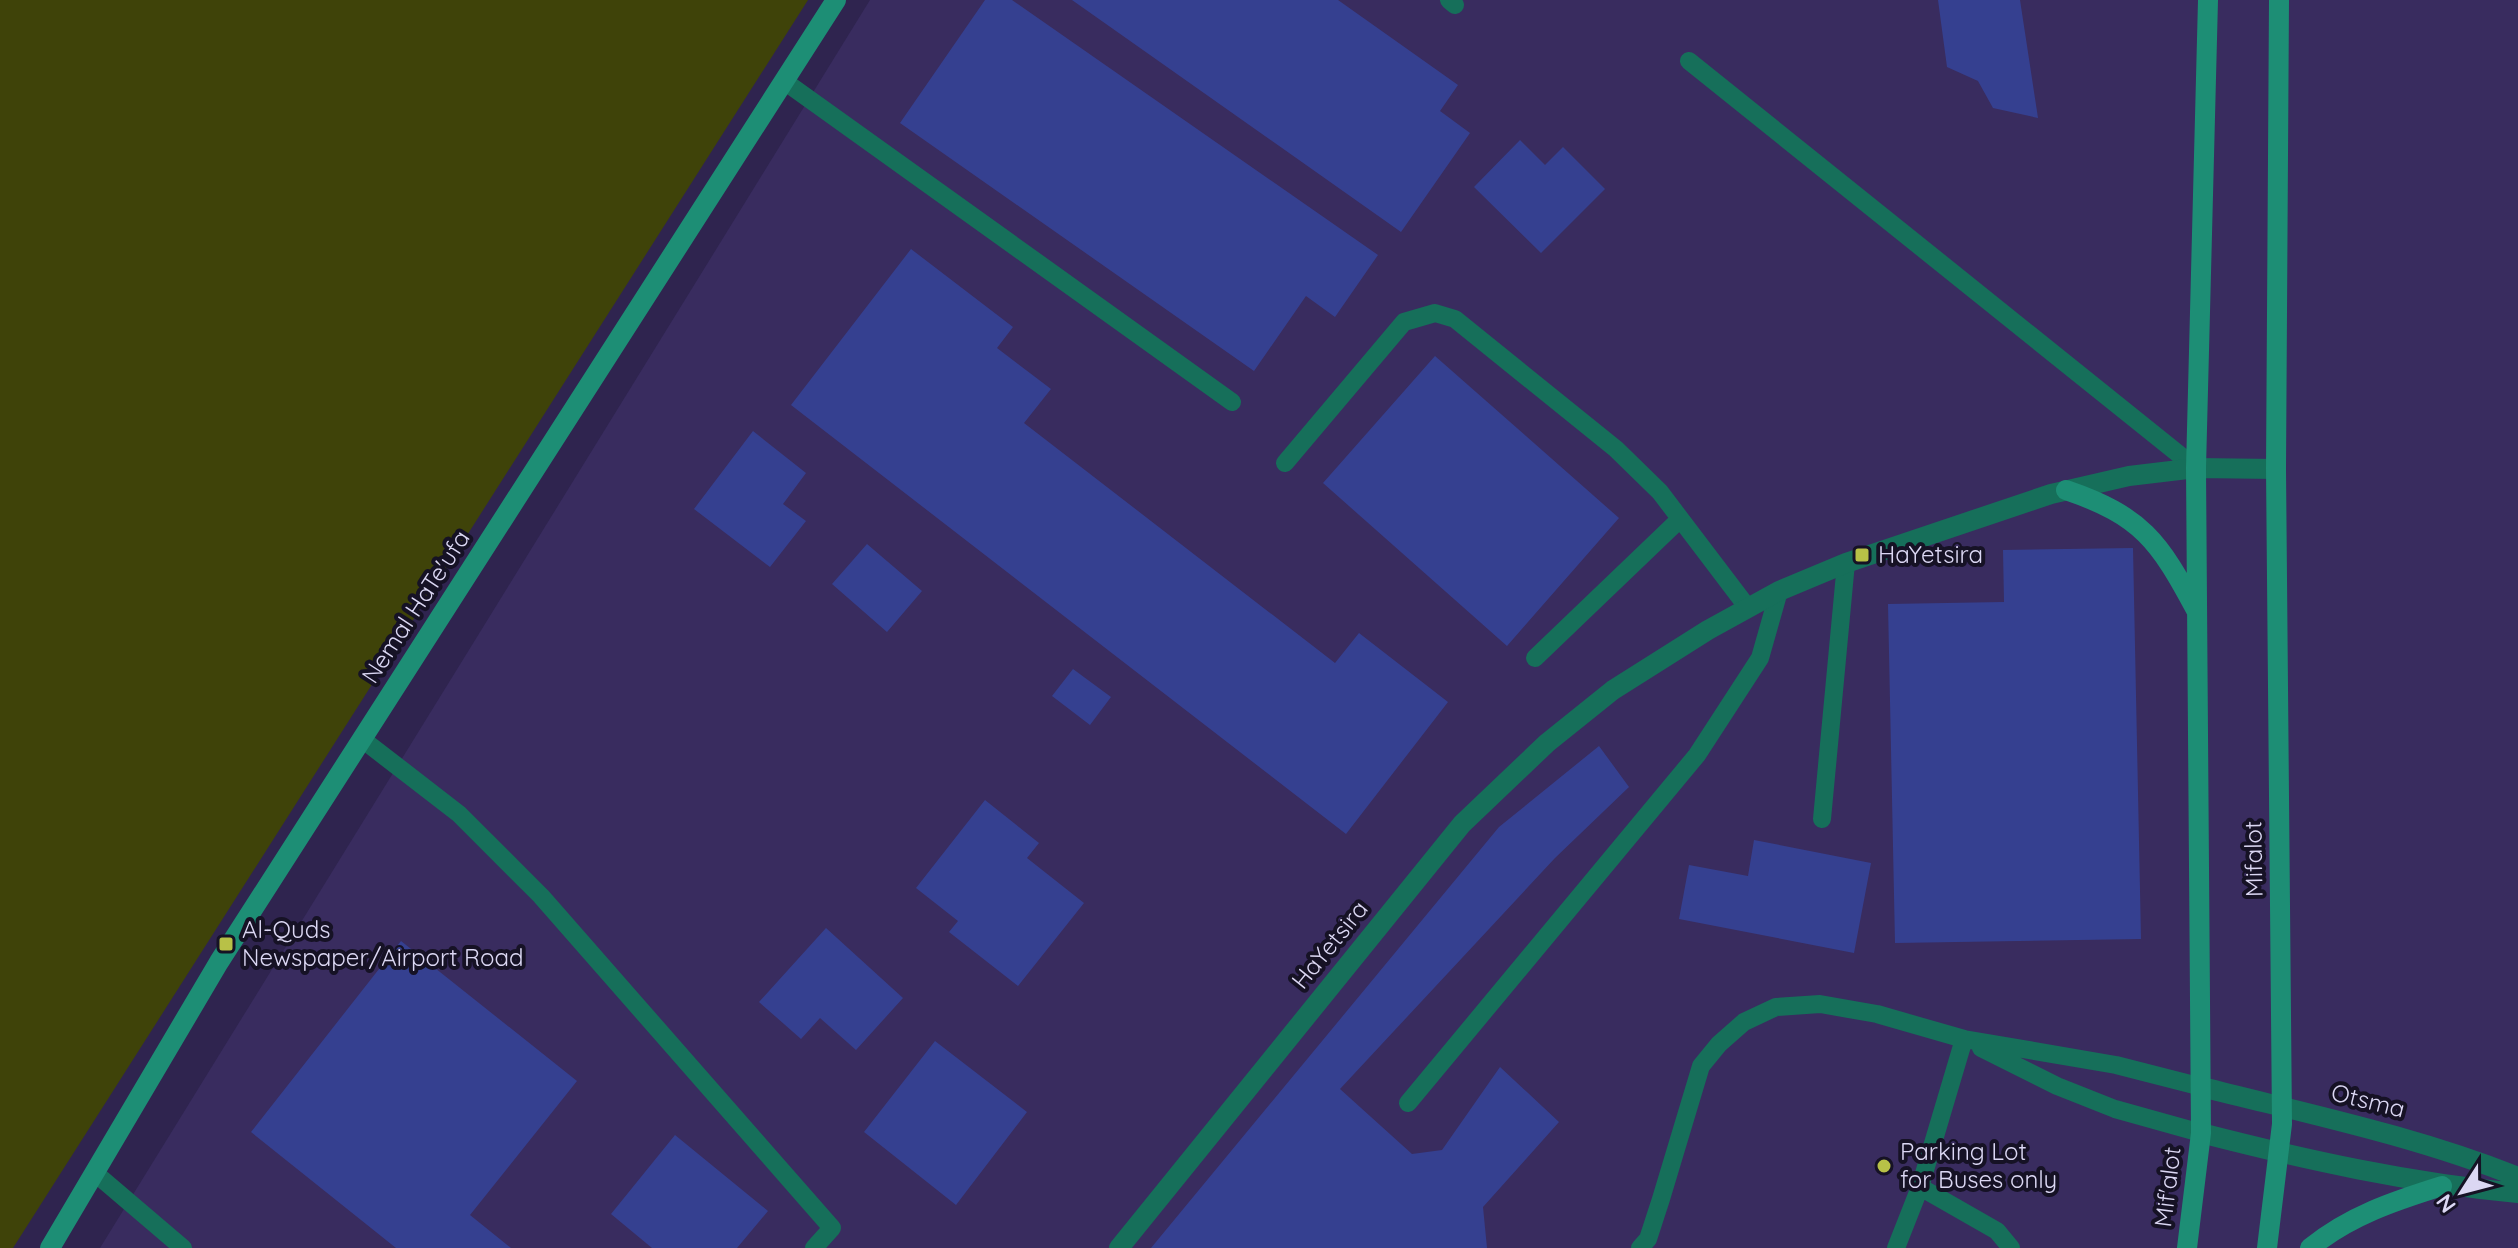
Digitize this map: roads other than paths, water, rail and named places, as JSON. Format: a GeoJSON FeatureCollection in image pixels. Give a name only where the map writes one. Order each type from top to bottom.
{"type":"FeatureCollection","features":[{"type":"Feature","properties":{"kind":"street","name":"Nemal HaTe'ufa"},"geometry":{"type":"LineString","coordinates":[[50,1248],[219,962],[836,0]]}},
{"type":"Feature","properties":{"kind":"street"},"geometry":{"type":"LineString","coordinates":[[2208,0],[2196,468],[2201,1133],[2280,1153],[2442,1186],[2518,1193]]}},
{"type":"Feature","properties":{"kind":"street","name":"Mifalot"},"geometry":{"type":"LineString","coordinates":[[2267,1248],[2280,1153],[2282,1108],[2276,469],[2279,0]]}},
{"type":"Feature","properties":{"kind":"street","name":"HaYetsira"},"geometry":{"type":"LineString","coordinates":[[1119,1248],[1462,824],[1547,743],[1613,690],[1708,630],[1779,591],[1846,563],[2066,490],[2129,476],[2196,468],[2276,469]]}},
{"type":"Feature","properties":{"kind":"street"},"geometry":{"type":"LineString","coordinates":[[2066,490],[2101,502],[2132,520],[2158,544],[2197,612]]}},
{"type":"Feature","properties":{"kind":"street","name":"Otsma"},"geometry":{"type":"LineString","coordinates":[[2202,1087],[2392,1133],[2518,1177]]}},
{"type":"Feature","properties":{"kind":"street","name":"Mif'alot"},"geometry":{"type":"LineString","coordinates":[[2187,1248],[2201,1133]]}},
{"type":"Feature","properties":{"kind":"street"},"geometry":{"type":"LineString","coordinates":[[2310,1248],[2348,1221],[2387,1203],[2442,1186]]}},
{"type":"Feature","properties":{"kind":"lane"},"geometry":{"type":"LineString","coordinates":[[1689,61],[2196,468]]}},
{"type":"Feature","properties":{"kind":"lane"},"geometry":{"type":"LineString","coordinates":[[784,81],[1232,402]]}},
{"type":"Feature","properties":{"kind":"lane"},"geometry":{"type":"LineString","coordinates":[[1285,463],[1404,322],[1435,313],[1455,319],[1616,449],[1660,492],[1748,608]]}},
{"type":"Feature","properties":{"kind":"lane"},"geometry":{"type":"LineString","coordinates":[[1535,658],[1680,519]]}},
{"type":"Feature","properties":{"kind":"lane"},"geometry":{"type":"LineString","coordinates":[[1822,819],[1846,563]]}},
{"type":"Feature","properties":{"kind":"lane"},"geometry":{"type":"LineString","coordinates":[[1408,1103],[1697,755],[1760,658],[1779,591]]}},
{"type":"Feature","properties":{"kind":"lane"},"geometry":{"type":"LineString","coordinates":[[362,739],[459,814],[541,896],[832,1228],[814,1248]]}},
{"type":"Feature","properties":{"kind":"lane"},"geometry":{"type":"LineString","coordinates":[[1640,1248],[1648,1239],[1701,1066],[1719,1044],[1744,1022],[1776,1007],[1820,1004],[1877,1014],[1964,1039],[2116,1065],[2202,1087]]}},
{"type":"Feature","properties":{"kind":"lane"},"geometry":{"type":"LineString","coordinates":[[1964,1039],[2057,1086],[2115,1109],[2201,1133]]}},
{"type":"Feature","properties":{"kind":"lane"},"geometry":{"type":"LineString","coordinates":[[1896,1248],[1920,1187],[1964,1039]]}},
{"type":"Feature","properties":{"kind":"lane"},"geometry":{"type":"LineString","coordinates":[[95,1173],[183,1248]]}},
{"type":"Feature","properties":{"kind":"lane"},"geometry":{"type":"LineString","coordinates":[[1920,1187],[1997,1231],[2011,1248]]}},
{"type":"Feature","properties":{"kind":"place","name":"HaYetsira"},"geometry":{"type":"Point","coordinates":[1862,555]}},
{"type":"Feature","properties":{"kind":"place","name":"Al-Quds Newspaper/Airport Road"},"geometry":{"type":"Point","coordinates":[226,944]}},
{"type":"Feature","properties":{"kind":"place","name":"Parking Lot for Buses only"},"geometry":{"type":"Point","coordinates":[1884,1166]}}]}
